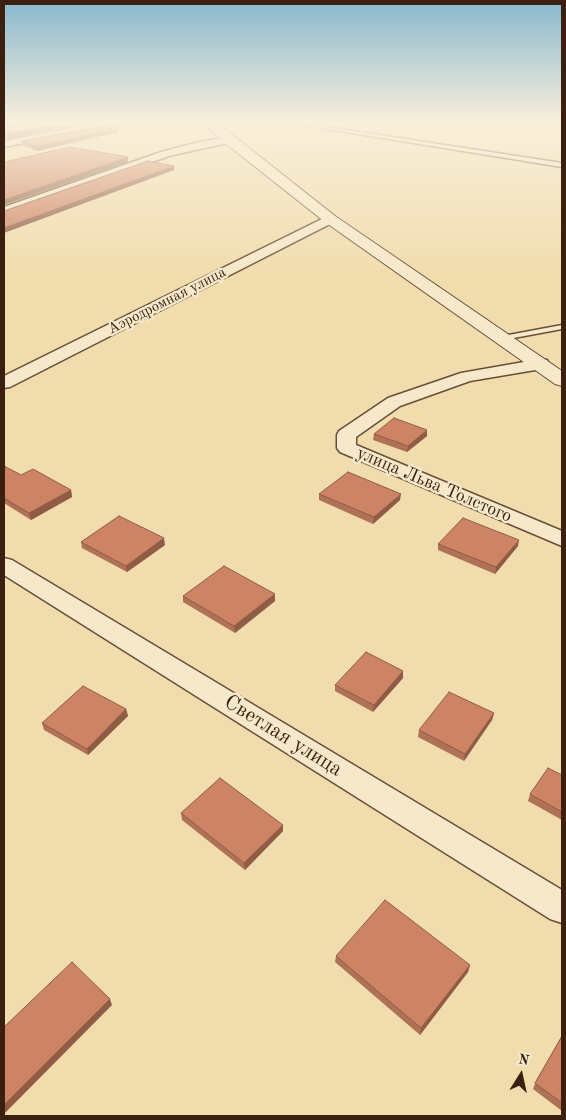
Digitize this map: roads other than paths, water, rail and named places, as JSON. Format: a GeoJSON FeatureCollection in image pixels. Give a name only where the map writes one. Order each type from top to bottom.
{"type":"FeatureCollection","features":[{"type":"Feature","properties":{"kind":"street"},"geometry":{"type":"LineString","coordinates":[[4,211],[111,173]]}},
{"type":"Feature","properties":{"kind":"street"},"geometry":{"type":"LineString","coordinates":[[272,173],[330,219],[562,380]]}},
{"type":"Feature","properties":{"kind":"street","name":"Аэродромная улица"},"geometry":{"type":"LineString","coordinates":[[4,384],[330,219]]}},
{"type":"Feature","properties":{"kind":"street","name":"улица Льва Толстого"},"geometry":{"type":"LineString","coordinates":[[541,364],[467,377],[394,402],[346,435],[347,448],[562,539]]}},
{"type":"Feature","properties":{"kind":"street","name":"Светлая улица"},"geometry":{"type":"LineString","coordinates":[[4,564],[562,908]]}},
{"type":"Feature","properties":{"kind":"lane"},"geometry":{"type":"LineString","coordinates":[[503,338],[562,327]]}}]}
